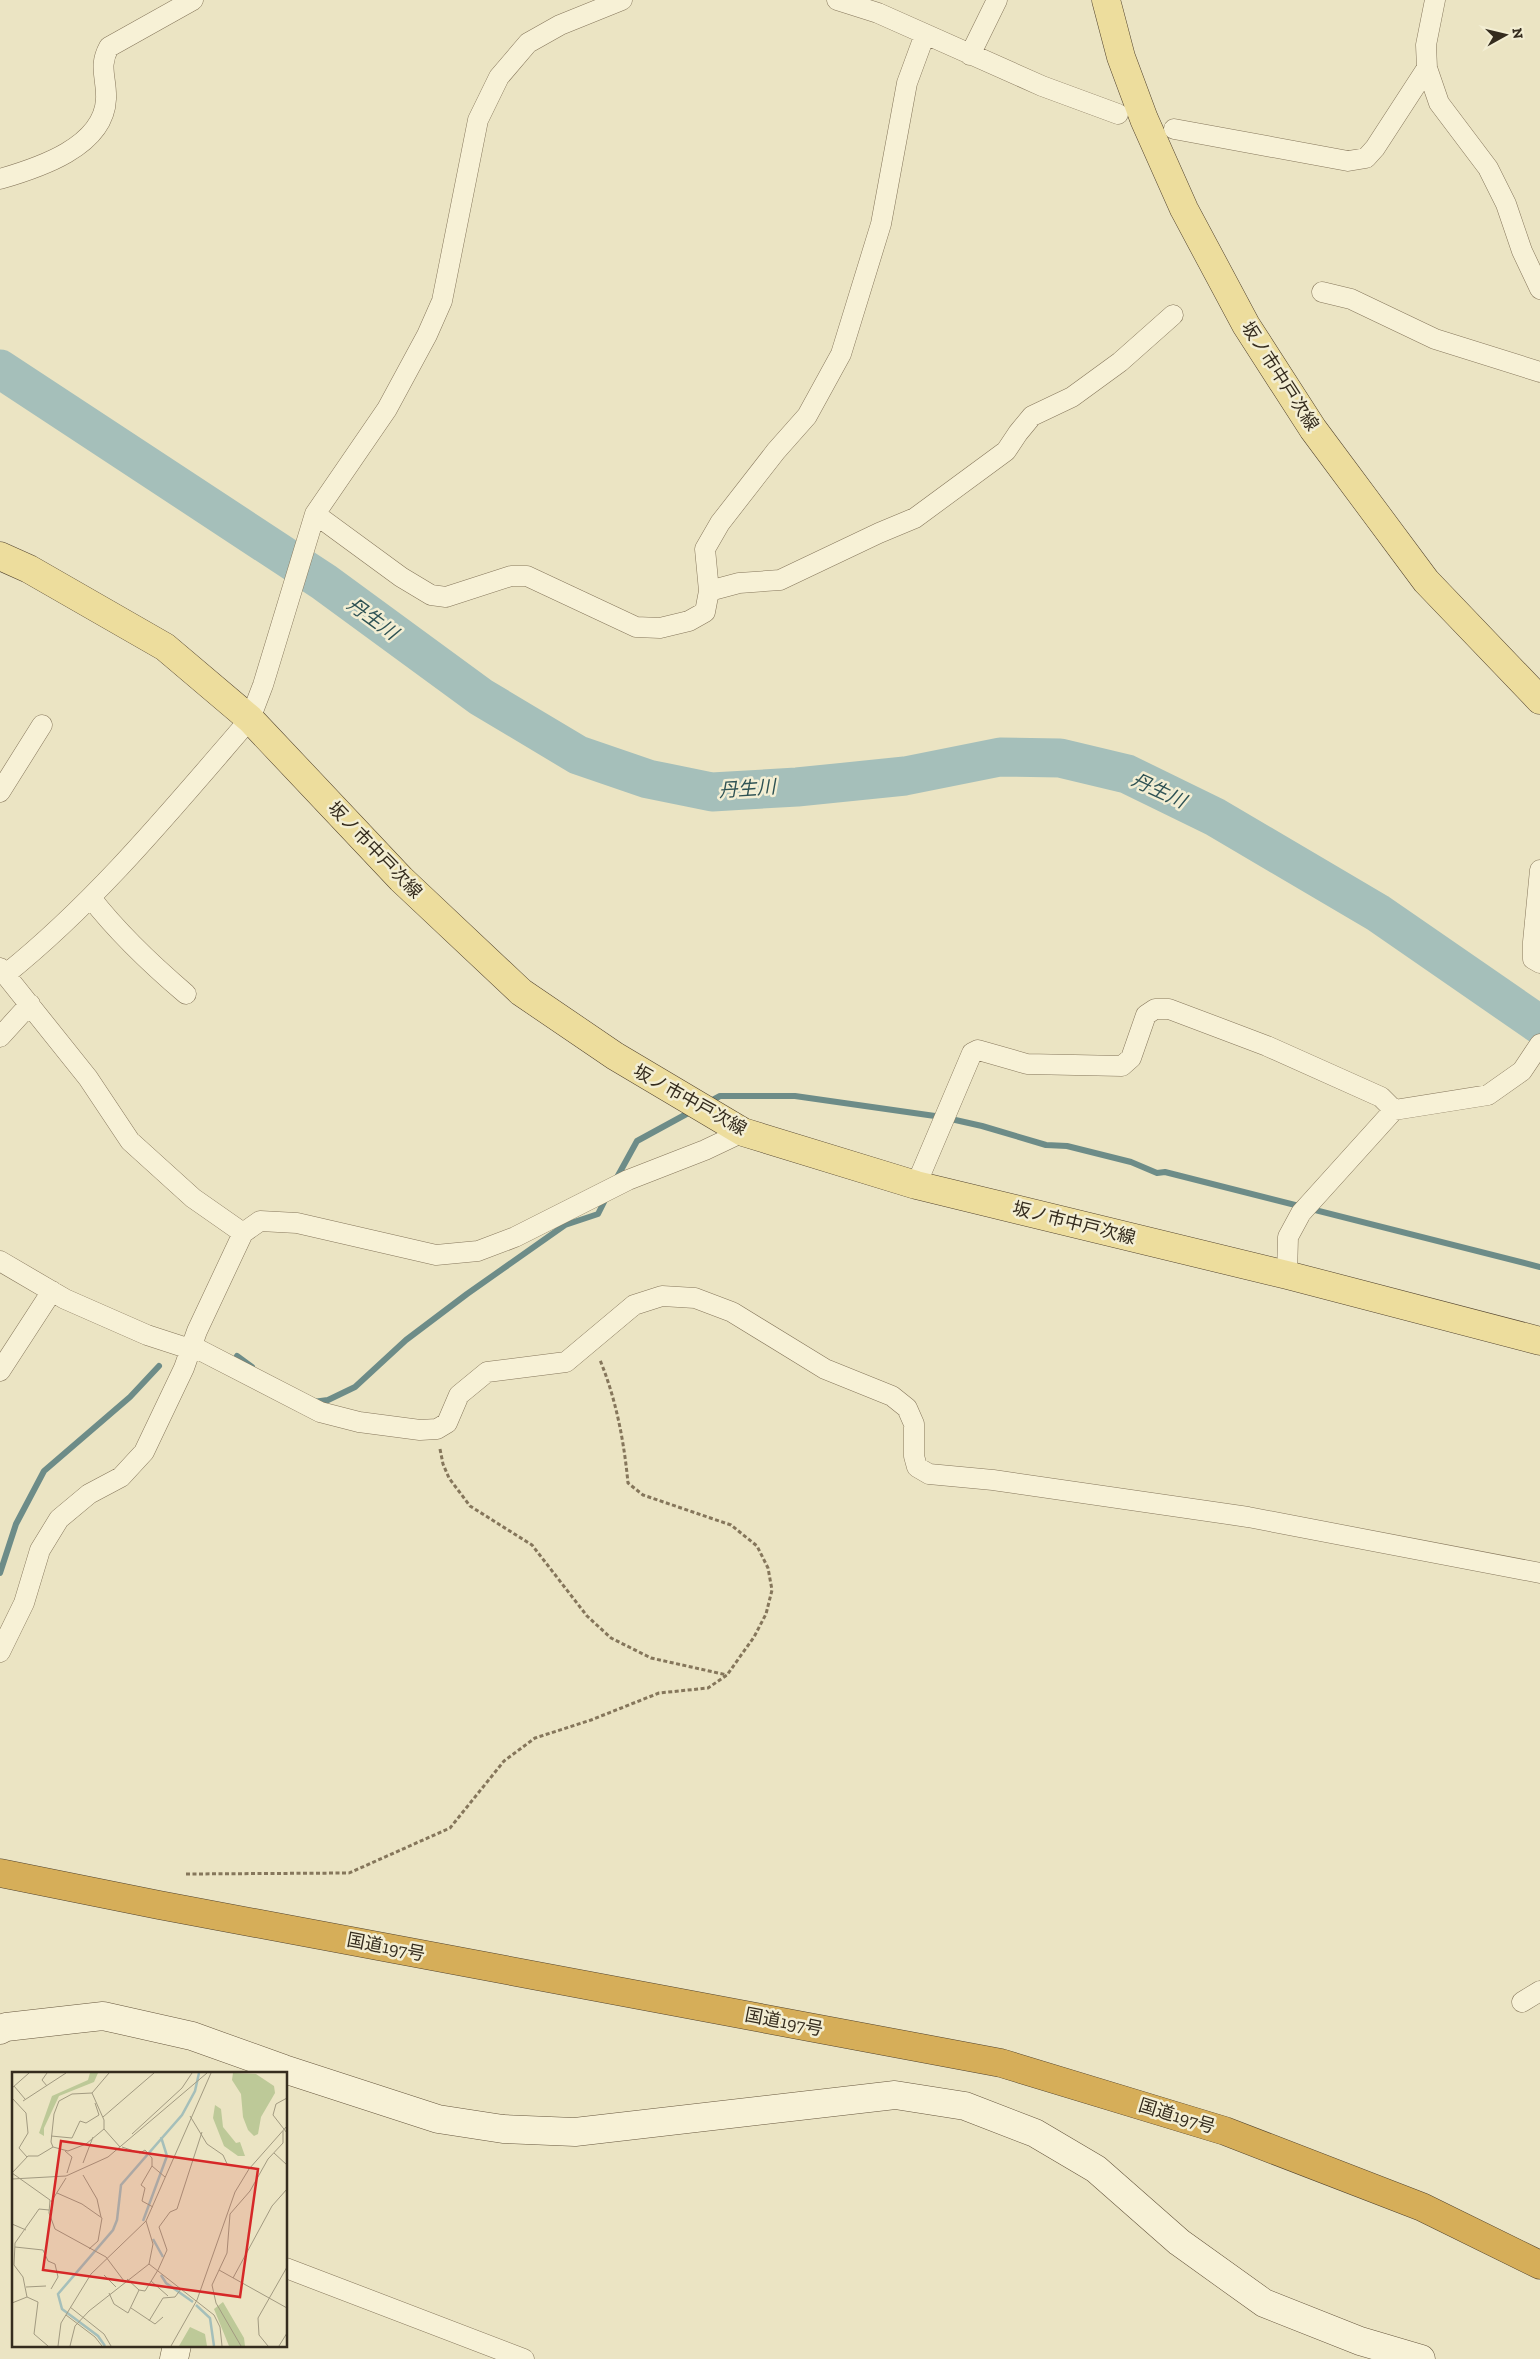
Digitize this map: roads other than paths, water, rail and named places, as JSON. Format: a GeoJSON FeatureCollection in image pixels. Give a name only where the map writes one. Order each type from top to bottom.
{"type":"FeatureCollection","features":[{"type":"Feature","properties":{"kind":"highway","name":"国道197号"},"geometry":{"type":"LineString","coordinates":[[0,1873],[158,1905],[1001,2063],[1225,2131],[1422,2207],[1540,2265]]}},
{"type":"Feature","properties":{"kind":"main road","name":"坂ノ市中戸次線"},"geometry":{"type":"LineString","coordinates":[[1106,0],[1121,57],[1144,119],[1184,210],[1246,325],[1313,429],[1426,581],[1540,700]]}},
{"type":"Feature","properties":{"kind":"main road","name":"坂ノ市中戸次線"},"geometry":{"type":"LineString","coordinates":[[0,556],[29,569],[165,647],[250,719],[401,879],[521,992],[615,1056],[743,1132],[916,1185],[1287,1275],[1540,1340]]}},
{"type":"Feature","properties":{"kind":"street"},"geometry":{"type":"LineString","coordinates":[[0,179],[24,172],[70,152],[92,132],[105,112],[106,92],[102,64],[109,47],[193,0]]}},
{"type":"Feature","properties":{"kind":"street"},"geometry":{"type":"LineString","coordinates":[[243,1234],[193,1198],[130,1141],[88,1078],[3,971],[44,944],[92,898],[250,719],[263,685],[314,518],[387,409],[427,335],[442,301],[478,120],[499,78],[528,43],[560,25],[622,0]]}},
{"type":"Feature","properties":{"kind":"street"},"geometry":{"type":"LineString","coordinates":[[838,0],[878,13],[1042,86],[1118,114]]}},
{"type":"Feature","properties":{"kind":"street"},"geometry":{"type":"LineString","coordinates":[[970,55],[997,0]]}},
{"type":"Feature","properties":{"kind":"street"},"geometry":{"type":"LineString","coordinates":[[1435,0],[1426,45],[1427,68],[1440,103],[1488,168],[1506,204],[1522,251],[1540,289]]}},
{"type":"Feature","properties":{"kind":"street"},"geometry":{"type":"LineString","coordinates":[[314,518],[401,578],[431,595],[446,597],[511,576],[527,576],[636,627],[660,628],[689,621],[705,612],[709,591],[705,549],[720,523],[776,451],[807,416],[841,354],[881,224],[908,83],[925,34]]}},
{"type":"Feature","properties":{"kind":"street"},"geometry":{"type":"LineString","coordinates":[[1174,129],[1348,161],[1366,158],[1375,148],[1427,68]]}},
{"type":"Feature","properties":{"kind":"street"},"geometry":{"type":"LineString","coordinates":[[1322,292],[1351,298],[1435,339],[1540,372]]}},
{"type":"Feature","properties":{"kind":"street"},"geometry":{"type":"LineString","coordinates":[[709,591],[739,583],[780,580],[915,518],[1006,451],[1018,432],[1032,416],[1072,397],[1112,368],[1173,315]]}},
{"type":"Feature","properties":{"kind":"street"},"geometry":{"type":"LineString","coordinates":[[0,792],[42,725]]}},
{"type":"Feature","properties":{"kind":"street"},"geometry":{"type":"LineString","coordinates":[[1540,870],[1533,942],[1534,958],[1540,963]]}},
{"type":"Feature","properties":{"kind":"street"},"geometry":{"type":"LineString","coordinates":[[92,898],[108,920],[153,966],[186,994]]}},
{"type":"Feature","properties":{"kind":"street"},"geometry":{"type":"LineString","coordinates":[[0,1037],[30,1004]]}},
{"type":"Feature","properties":{"kind":"street"},"geometry":{"type":"LineString","coordinates":[[916,1185],[972,1053],[978,1050],[1027,1064],[1122,1066],[1131,1058],[1146,1015],[1155,1009],[1169,1009],[1267,1046],[1381,1096],[1394,1110]]}},
{"type":"Feature","properties":{"kind":"street"},"geometry":{"type":"LineString","coordinates":[[1287,1275],[1288,1237],[1301,1213],[1394,1110],[1488,1095],[1522,1071],[1540,1044]]}},
{"type":"Feature","properties":{"kind":"street"},"geometry":{"type":"LineString","coordinates":[[1,1649],[24,1603],[40,1550],[59,1519],[90,1494],[121,1477],[144,1452],[243,1234],[260,1221],[297,1222],[436,1256],[478,1251],[515,1237],[625,1182],[705,1150],[743,1132]]}},
{"type":"Feature","properties":{"kind":"street"},"geometry":{"type":"LineString","coordinates":[[0,1261],[52,1291],[147,1335],[191,1347],[320,1412],[359,1422],[420,1430],[437,1429],[447,1423],[459,1396],[487,1372],[566,1362],[634,1305],[662,1296],[695,1298],[732,1312],[825,1369],[892,1396],[907,1408],[914,1424],[914,1456],[917,1467],[929,1474],[993,1480],[1248,1517],[1540,1573]]}},
{"type":"Feature","properties":{"kind":"street"},"geometry":{"type":"LineString","coordinates":[[0,1371],[52,1291]]}},
{"type":"Feature","properties":{"kind":"street"},"geometry":{"type":"LineString","coordinates":[[1522,2002],[1540,1991]]}},
{"type":"Feature","properties":{"kind":"street"},"geometry":{"type":"LineString","coordinates":[[0,2030],[6,2027],[103,2016],[192,2036],[283,2071]]}},
{"type":"Feature","properties":{"kind":"street"},"geometry":{"type":"LineString","coordinates":[[288,2073],[438,2119],[503,2129],[575,2132],[895,2095],[964,2106],[1036,2133],[1096,2169],[1179,2242],[1264,2303],[1360,2341],[1421,2359]]}},
{"type":"Feature","properties":{"kind":"street"},"geometry":{"type":"LineString","coordinates":[[288,2269],[524,2359]]}},
{"type":"Feature","properties":{"kind":"street"},"geometry":{"type":"LineString","coordinates":[[174,2359],[177,2346]]}},
{"type":"Feature","properties":{"kind":"waterway","name":"丹生川"},"geometry":{"type":"LineString","coordinates":[[0,369],[324,582],[481,697],[578,755],[648,779],[712,792],[797,787],[905,776],[1000,757],[1060,758],[1127,774],[1215,817],[1378,913],[1540,1025]]}},
{"type":"Feature","properties":{"kind":"waterway"},"geometry":{"type":"LineString","coordinates":[[707,1103],[720,1096],[795,1096],[942,1117],[982,1126],[1046,1145],[1067,1146],[1131,1162],[1157,1173],[1165,1172],[1540,1267]]}},
{"type":"Feature","properties":{"kind":"waterway"},"geometry":{"type":"LineString","coordinates":[[615,1181],[637,1141],[692,1111]]}},
{"type":"Feature","properties":{"kind":"waterway"},"geometry":{"type":"LineString","coordinates":[[313,1402],[328,1400],[355,1387],[406,1340],[467,1294],[565,1225],[598,1214],[606,1198]]}},
{"type":"Feature","properties":{"kind":"waterway"},"geometry":{"type":"LineString","coordinates":[[237,1356],[252,1367]]}},
{"type":"Feature","properties":{"kind":"waterway"},"geometry":{"type":"LineString","coordinates":[[0,1573],[16,1524],[44,1471],[130,1397],[159,1366]]}}]}
